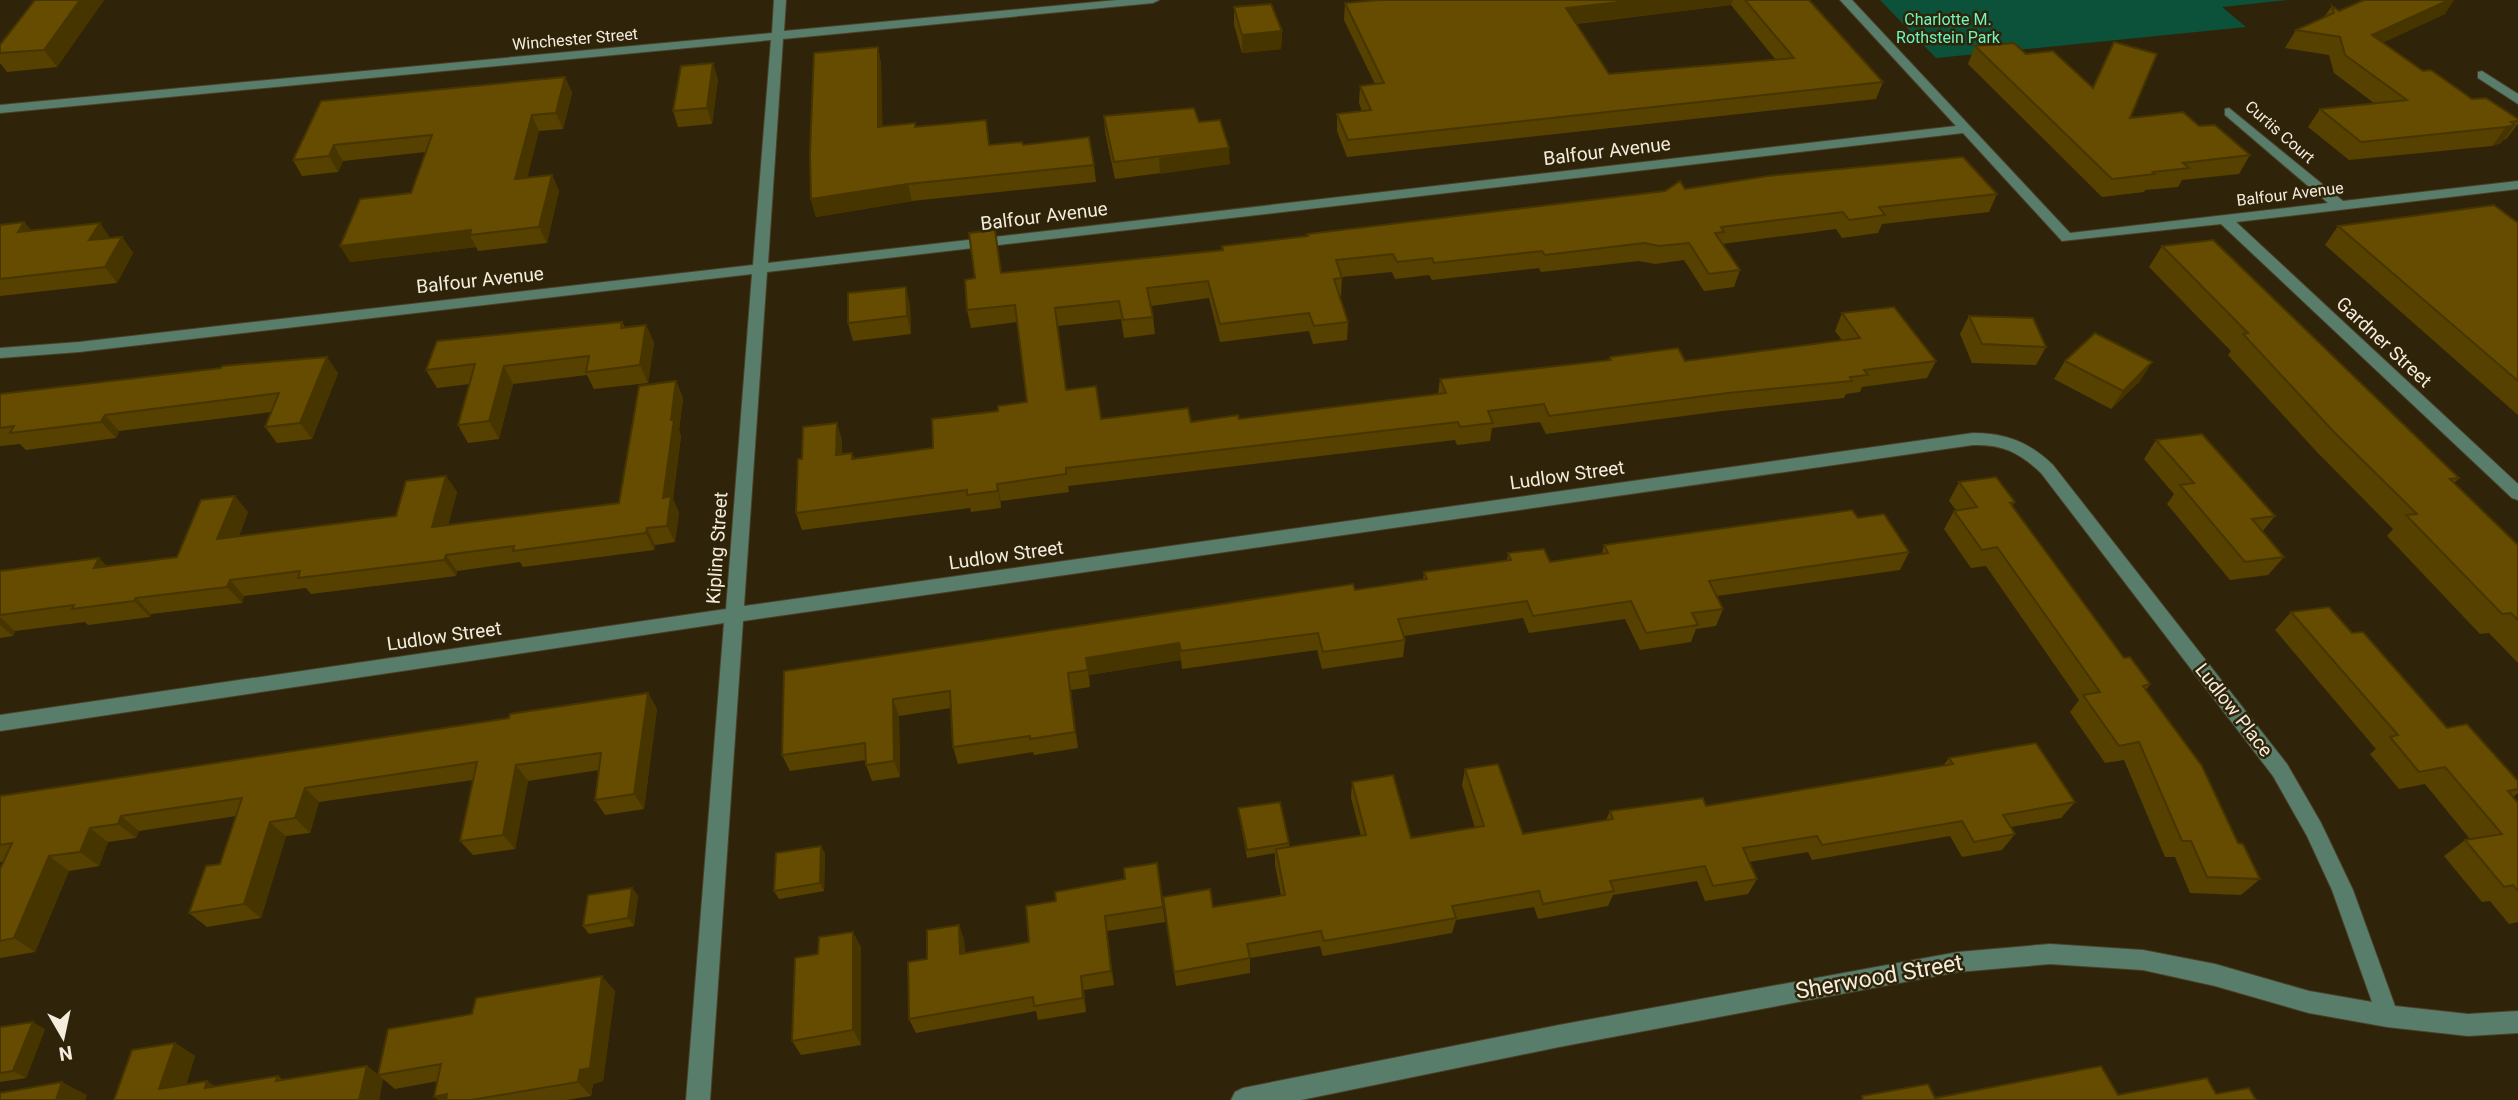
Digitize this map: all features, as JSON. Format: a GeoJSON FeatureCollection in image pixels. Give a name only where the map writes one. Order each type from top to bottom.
{"type":"FeatureCollection","features":[{"type":"Feature","properties":{"kind":"street","name":"Kipling Street"},"geometry":{"type":"LineString","coordinates":[[698,1100],[780,0]]}},
{"type":"Feature","properties":{"kind":"street","name":"Winchester Street"},"geometry":{"type":"LineString","coordinates":[[0,109],[1153,0]]}},
{"type":"Feature","properties":{"kind":"street"},"geometry":{"type":"LineString","coordinates":[[1846,0],[1967,129]]}},
{"type":"Feature","properties":{"kind":"street"},"geometry":{"type":"LineString","coordinates":[[2482,75],[2518,100]]}},
{"type":"Feature","properties":{"kind":"street","name":"Curtis Court"},"geometry":{"type":"LineString","coordinates":[[2229,112],[2340,206]]}},
{"type":"Feature","properties":{"kind":"street","name":"Balfour Avenue"},"geometry":{"type":"LineString","coordinates":[[0,353],[79,347],[1967,129],[2067,238],[2518,185]]}},
{"type":"Feature","properties":{"kind":"street"},"geometry":{"type":"LineString","coordinates":[[2501,187],[2518,200]]}},
{"type":"Feature","properties":{"kind":"street","name":"Gardner Street"},"geometry":{"type":"LineString","coordinates":[[2224,219],[2518,494]]}},
{"type":"Feature","properties":{"kind":"street","name":"Ludlow Street"},"geometry":{"type":"LineString","coordinates":[[0,723],[734,615],[1973,439],[1995,438],[2017,443]]}},
{"type":"Feature","properties":{"kind":"street","name":"Ludlow Place"},"geometry":{"type":"LineString","coordinates":[[2017,443],[2047,469],[2280,770],[2331,859],[2368,952],[2387,1016]]}},
{"type":"Feature","properties":{"kind":"street","name":"Sherwood Street"},"geometry":{"type":"LineString","coordinates":[[1243,1100],[1559,1036],[1958,962],[2050,954],[2143,960],[2215,975],[2309,1002],[2387,1016],[2468,1025],[2518,1022]]}},
{"type":"Feature","properties":{"kind":"green space","name":"Charlotte M. Rothstein Park"},"geometry":{"type":"Polygon","coordinates":[[[1880,0],[2287,0],[2222,7],[2246,27],[1936,58],[1880,0]]]}},
{"type":"Feature","properties":{"kind":"building"},"geometry":{"type":"Polygon","coordinates":[[[35,0],[80,0],[44,50],[0,53],[0,45],[35,0]]]}},
{"type":"Feature","properties":{"kind":"building"},"geometry":{"type":"Polygon","coordinates":[[[1379,0],[1637,0],[1566,8],[1609,74],[1794,58],[1745,0],[1809,0],[1883,82],[1348,140],[1337,114],[1371,110],[1360,86],[1384,83],[1345,3],[1379,0]]]}},
{"type":"Feature","properties":{"kind":"building"},"geometry":{"type":"Polygon","coordinates":[[[2364,0],[2449,0],[2372,35],[2423,71],[2431,70],[2472,99],[2486,98],[2518,119],[2511,122],[2515,125],[2361,142],[2320,109],[2407,100],[2345,55],[2340,37],[2296,30],[2334,13],[2332,6],[2339,11],[2364,0]]]}},
{"type":"Feature","properties":{"kind":"building"},"geometry":{"type":"Polygon","coordinates":[[[1271,4],[1282,31],[1242,35],[1234,7],[1271,4]]]}},
{"type":"Feature","properties":{"kind":"building"},"geometry":{"type":"Polygon","coordinates":[[[2114,42],[2157,54],[2130,118],[2183,112],[2199,126],[2215,125],[2250,155],[2183,163],[2189,168],[2112,179],[1975,46],[2014,43],[2026,54],[2053,51],[2093,88],[2114,42]]]}},
{"type":"Feature","properties":{"kind":"building"},"geometry":{"type":"Polygon","coordinates":[[[878,47],[878,127],[915,123],[915,127],[986,120],[989,145],[1022,142],[1023,145],[1089,137],[1094,165],[908,184],[811,199],[814,53],[878,47]]]}},
{"type":"Feature","properties":{"kind":"building"},"geometry":{"type":"Polygon","coordinates":[[[713,63],[707,108],[673,111],[681,66],[713,63]]]}},
{"type":"Feature","properties":{"kind":"building"},"geometry":{"type":"Polygon","coordinates":[[[565,77],[556,113],[532,115],[515,179],[552,175],[539,227],[470,235],[471,230],[340,246],[360,199],[411,193],[432,135],[334,145],[329,156],[293,160],[321,101],[565,77]]]}},
{"type":"Feature","properties":{"kind":"building"},"geometry":{"type":"Polygon","coordinates":[[[1194,108],[1199,122],[1220,120],[1229,148],[1114,162],[1104,116],[1194,108]]]}},
{"type":"Feature","properties":{"kind":"building"},"geometry":{"type":"Polygon","coordinates":[[[1963,157],[1997,194],[1879,207],[1885,215],[1849,220],[1843,212],[1721,227],[1724,232],[1715,233],[1740,270],[1709,274],[1689,243],[1659,246],[1644,243],[1545,255],[1542,251],[1434,263],[1432,258],[1397,262],[1393,254],[1336,260],[1342,278],[1334,279],[1348,322],[1314,326],[1309,313],[1220,324],[1208,281],[1147,288],[1153,317],[1123,320],[1119,301],[1055,308],[1066,390],[1096,386],[1101,419],[1188,408],[1191,422],[1238,415],[1239,419],[1446,393],[1440,379],[1611,360],[1610,357],[1678,348],[1685,361],[1860,338],[1842,313],[1894,307],[1936,361],[1864,370],[1868,375],[1850,377],[1852,381],[1728,393],[1549,416],[1544,404],[1488,411],[1493,423],[1460,427],[1458,422],[1066,468],[1066,474],[997,484],[998,491],[967,495],[967,490],[796,513],[798,459],[802,459],[803,427],[837,423],[836,455],[852,453],[852,459],[933,448],[932,419],[998,411],[998,406],[1027,402],[1015,305],[967,310],[965,280],[975,278],[969,233],[995,230],[1001,273],[1223,250],[1222,246],[1308,236],[1307,234],[1665,191],[1680,181],[1685,189],[1768,176],[1963,157]]]}},
{"type":"Feature","properties":{"kind":"building"},"geometry":{"type":"Polygon","coordinates":[[[2494,205],[2518,223],[2518,381],[2338,226],[2494,205]]]}},
{"type":"Feature","properties":{"kind":"building"},"geometry":{"type":"Polygon","coordinates":[[[24,222],[18,232],[100,223],[89,240],[122,237],[105,267],[0,279],[0,225],[24,222]]]}},
{"type":"Feature","properties":{"kind":"building"},"geometry":{"type":"Polygon","coordinates":[[[2213,240],[2459,478],[2450,479],[2518,545],[2518,620],[2511,613],[2502,614],[2406,515],[2417,514],[2333,431],[2243,334],[2248,333],[2162,246],[2213,240]]]}},
{"type":"Feature","properties":{"kind":"building"},"geometry":{"type":"Polygon","coordinates":[[[906,287],[907,316],[848,323],[848,293],[906,287]]]}},
{"type":"Feature","properties":{"kind":"building"},"geometry":{"type":"Polygon","coordinates":[[[1969,316],[2033,318],[2046,347],[1982,344],[1969,316]]]}},
{"type":"Feature","properties":{"kind":"building"},"geometry":{"type":"Polygon","coordinates":[[[622,322],[621,328],[646,325],[640,365],[586,372],[589,356],[504,366],[489,421],[458,425],[475,364],[426,370],[437,341],[622,322]]]}},
{"type":"Feature","properties":{"kind":"building"},"geometry":{"type":"Polygon","coordinates":[[[2095,333],[2152,362],[2123,391],[2065,361],[2095,333]]]}},
{"type":"Feature","properties":{"kind":"building"},"geometry":{"type":"Polygon","coordinates":[[[327,357],[300,423],[265,427],[279,393],[105,415],[101,422],[10,433],[14,426],[0,428],[0,394],[222,366],[327,357]]]}},
{"type":"Feature","properties":{"kind":"building"},"geometry":{"type":"Polygon","coordinates":[[[676,381],[671,420],[674,420],[663,498],[671,496],[667,526],[647,528],[646,533],[513,551],[514,546],[446,555],[444,560],[298,578],[300,571],[230,580],[227,587],[136,598],[134,601],[72,609],[74,605],[0,615],[0,571],[99,558],[94,568],[177,557],[201,500],[235,496],[217,539],[396,516],[406,481],[446,476],[432,527],[619,503],[639,386],[676,381]]]}},
{"type":"Feature","properties":{"kind":"building"},"geometry":{"type":"Polygon","coordinates":[[[2202,434],[2275,516],[2252,519],[2284,557],[2245,562],[2180,485],[2194,483],[2156,440],[2202,434]]]}},
{"type":"Feature","properties":{"kind":"building"},"geometry":{"type":"Polygon","coordinates":[[[1996,477],[2015,502],[2010,503],[2124,658],[2130,657],[2150,684],[2143,686],[2202,766],[2238,843],[2243,844],[2260,879],[2207,877],[2191,841],[2182,841],[2139,742],[2119,746],[2083,695],[2100,692],[1997,547],[1982,550],[1954,511],[1977,507],[1959,482],[1996,477]]]}},
{"type":"Feature","properties":{"kind":"building"},"geometry":{"type":"Polygon","coordinates":[[[1852,510],[1858,518],[1884,514],[1909,552],[1709,581],[1723,609],[1692,613],[1698,625],[1646,633],[1631,601],[1533,616],[1527,601],[1398,619],[1405,640],[1323,652],[1318,633],[1181,651],[1179,643],[1086,658],[1088,670],[1068,673],[1075,732],[953,747],[950,691],[893,699],[894,761],[866,765],[865,743],[782,755],[784,671],[1353,584],[1355,590],[1427,579],[1424,572],[1511,560],[1508,553],[1544,549],[1550,562],[1608,553],[1604,545],[1852,510]]]}},
{"type":"Feature","properties":{"kind":"building"},"geometry":{"type":"Polygon","coordinates":[[[2329,607],[2352,633],[2363,632],[2447,728],[2467,724],[2518,781],[2518,789],[2508,791],[2518,803],[2518,891],[2513,885],[2504,887],[2465,840],[2502,834],[2445,767],[2419,772],[2390,737],[2398,735],[2291,612],[2329,607]]]}},
{"type":"Feature","properties":{"kind":"building"},"geometry":{"type":"Polygon","coordinates":[[[648,693],[634,794],[595,800],[601,753],[516,765],[503,835],[460,841],[477,762],[305,788],[295,818],[270,822],[244,904],[189,913],[206,866],[220,864],[242,798],[121,816],[118,824],[90,828],[80,852],[49,856],[14,938],[0,941],[0,869],[12,843],[0,845],[0,796],[509,718],[510,714],[648,693]]]}},
{"type":"Feature","properties":{"kind":"building"},"geometry":{"type":"Polygon","coordinates":[[[2036,743],[2075,802],[2003,815],[2015,834],[1974,842],[1962,821],[1822,845],[1817,836],[1743,848],[1757,879],[1713,886],[1705,866],[1610,881],[1614,891],[1543,904],[1539,891],[1452,906],[1456,918],[1324,941],[1321,931],[1247,944],[1250,958],[1174,972],[1163,897],[1210,889],[1213,907],[1285,895],[1276,849],[1366,835],[1352,782],[1393,775],[1411,838],[1484,826],[1465,769],[1498,764],[1523,834],[1613,819],[1610,811],[1703,798],[1706,806],[1953,764],[1949,758],[2036,743]]]}},
{"type":"Feature","properties":{"kind":"building"},"geometry":{"type":"Polygon","coordinates":[[[1280,802],[1289,843],[1247,850],[1238,808],[1280,802]]]}},
{"type":"Feature","properties":{"kind":"building"},"geometry":{"type":"Polygon","coordinates":[[[821,846],[820,883],[774,891],[776,853],[821,846]]]}},
{"type":"Feature","properties":{"kind":"building"},"geometry":{"type":"Polygon","coordinates":[[[1157,863],[1163,907],[1105,916],[1111,971],[1081,976],[1083,998],[1034,1006],[1033,997],[909,1019],[908,962],[927,959],[927,930],[959,925],[960,954],[1029,942],[1026,906],[1056,901],[1055,892],[1125,879],[1124,868],[1157,863]]]}},
{"type":"Feature","properties":{"kind":"building"},"geometry":{"type":"Polygon","coordinates":[[[632,888],[628,918],[583,926],[588,895],[632,888]]]}},
{"type":"Feature","properties":{"kind":"building"},"geometry":{"type":"Polygon","coordinates":[[[853,932],[853,1030],[792,1041],[795,958],[818,954],[819,937],[853,932]]]}},
{"type":"Feature","properties":{"kind":"building"},"geometry":{"type":"Polygon","coordinates":[[[602,976],[590,1068],[580,1070],[578,1082],[471,1100],[446,1100],[447,1094],[434,1097],[441,1064],[378,1075],[388,1029],[472,1014],[476,998],[602,976]]]}},
{"type":"Feature","properties":{"kind":"building"},"geometry":{"type":"Polygon","coordinates":[[[33,1022],[13,1071],[0,1073],[0,1027],[33,1022]]]}},
{"type":"Feature","properties":{"kind":"building"},"geometry":{"type":"Polygon","coordinates":[[[175,1043],[159,1089],[207,1081],[205,1088],[278,1076],[276,1081],[367,1066],[359,1100],[114,1100],[132,1050],[175,1043]]]}},
{"type":"Feature","properties":{"kind":"building"},"geometry":{"type":"Polygon","coordinates":[[[2101,1066],[2118,1095],[2207,1078],[2216,1094],[2249,1088],[2256,1100],[1863,1100],[1862,1096],[1928,1084],[1935,1098],[2101,1066]]]}},
{"type":"Feature","properties":{"kind":"building"},"geometry":{"type":"Polygon","coordinates":[[[62,1082],[56,1100],[0,1100],[0,1093],[62,1082]]]}}]}
